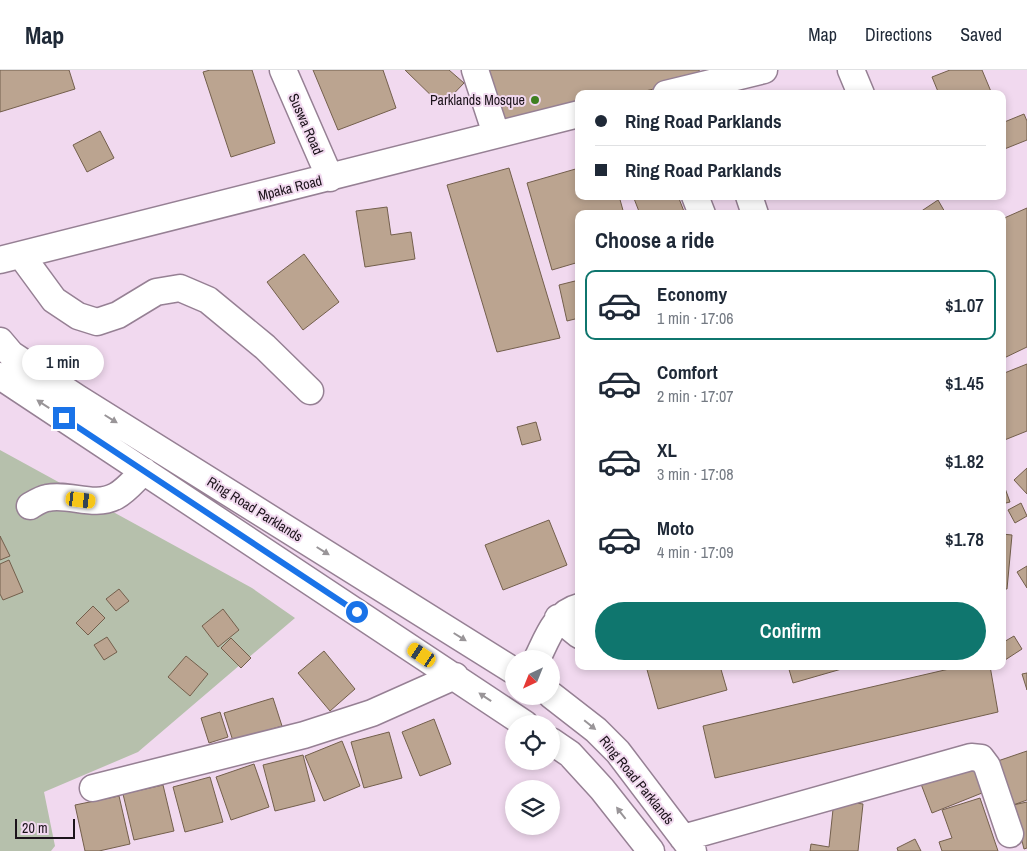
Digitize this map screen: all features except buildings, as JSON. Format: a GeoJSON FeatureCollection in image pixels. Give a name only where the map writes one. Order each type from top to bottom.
{"type":"FeatureCollection","features":[{"type":"Feature","properties":{"kind":"street","name":"Suswa Road"},"geometry":{"type":"LineString","coordinates":[[282,70],[330,178]]}},
{"type":"Feature","properties":{"kind":"street"},"geometry":{"type":"LineString","coordinates":[[474,70],[496,134]]}},
{"type":"Feature","properties":{"kind":"street"},"geometry":{"type":"LineString","coordinates":[[682,90],[764,70]]}},
{"type":"Feature","properties":{"kind":"street"},"geometry":{"type":"LineString","coordinates":[[850,70],[859,90]]}},
{"type":"Feature","properties":{"kind":"street","name":"Mpaka Road"},"geometry":{"type":"LineString","coordinates":[[11,257],[575,115]]}},
{"type":"Feature","properties":{"kind":"street"},"geometry":{"type":"LineString","coordinates":[[11,257],[54,300],[78,316],[97,322],[118,315],[156,292],[180,288],[208,300],[265,347],[310,391]]}},
{"type":"Feature","properties":{"kind":"street","name":"Ring Road Parklands"},"geometry":{"type":"LineString","coordinates":[[3,359],[144,471],[512,715]]}},
{"type":"Feature","properties":{"kind":"street","name":"Ring Road Parklands"},"geometry":{"type":"LineString","coordinates":[[3,359],[79,398],[505,665]]}},
{"type":"Feature","properties":{"kind":"street"},"geometry":{"type":"LineString","coordinates":[[30,506],[48,497],[100,502],[120,494],[144,471]]}},
{"type":"Feature","properties":{"kind":"street"},"geometry":{"type":"LineString","coordinates":[[569,612],[575,626]]}},
{"type":"Feature","properties":{"kind":"street"},"geometry":{"type":"LineString","coordinates":[[543,650],[569,612]]}},
{"type":"Feature","properties":{"kind":"street"},"geometry":{"type":"LineString","coordinates":[[92,788],[304,735],[372,713],[454,676]]}},
{"type":"Feature","properties":{"kind":"street","name":"Ring Road Parklands"},"geometry":{"type":"LineString","coordinates":[[560,702],[596,730],[618,752],[688,844]]}},
{"type":"Feature","properties":{"kind":"street"},"geometry":{"type":"LineString","coordinates":[[560,747],[570,754],[602,789],[651,851]]}},
{"type":"Feature","properties":{"kind":"street"},"geometry":{"type":"LineString","coordinates":[[688,844],[971,757],[981,758],[987,766],[1010,834]]}},
{"type":"Feature","properties":{"kind":"green space"},"geometry":{"type":"Polygon","coordinates":[[[0,450],[252,588],[295,618],[138,752],[44,792],[55,846],[51,851],[0,851],[0,450]]]}},
{"type":"Feature","properties":{"kind":"place","name":"Parklands Mosque"},"geometry":{"type":"Point","coordinates":[535,100]}},
{"type":"Feature","properties":{"kind":"route"},"geometry":{"type":"LineString","coordinates":[[64,418],[357,612]]}}]}
